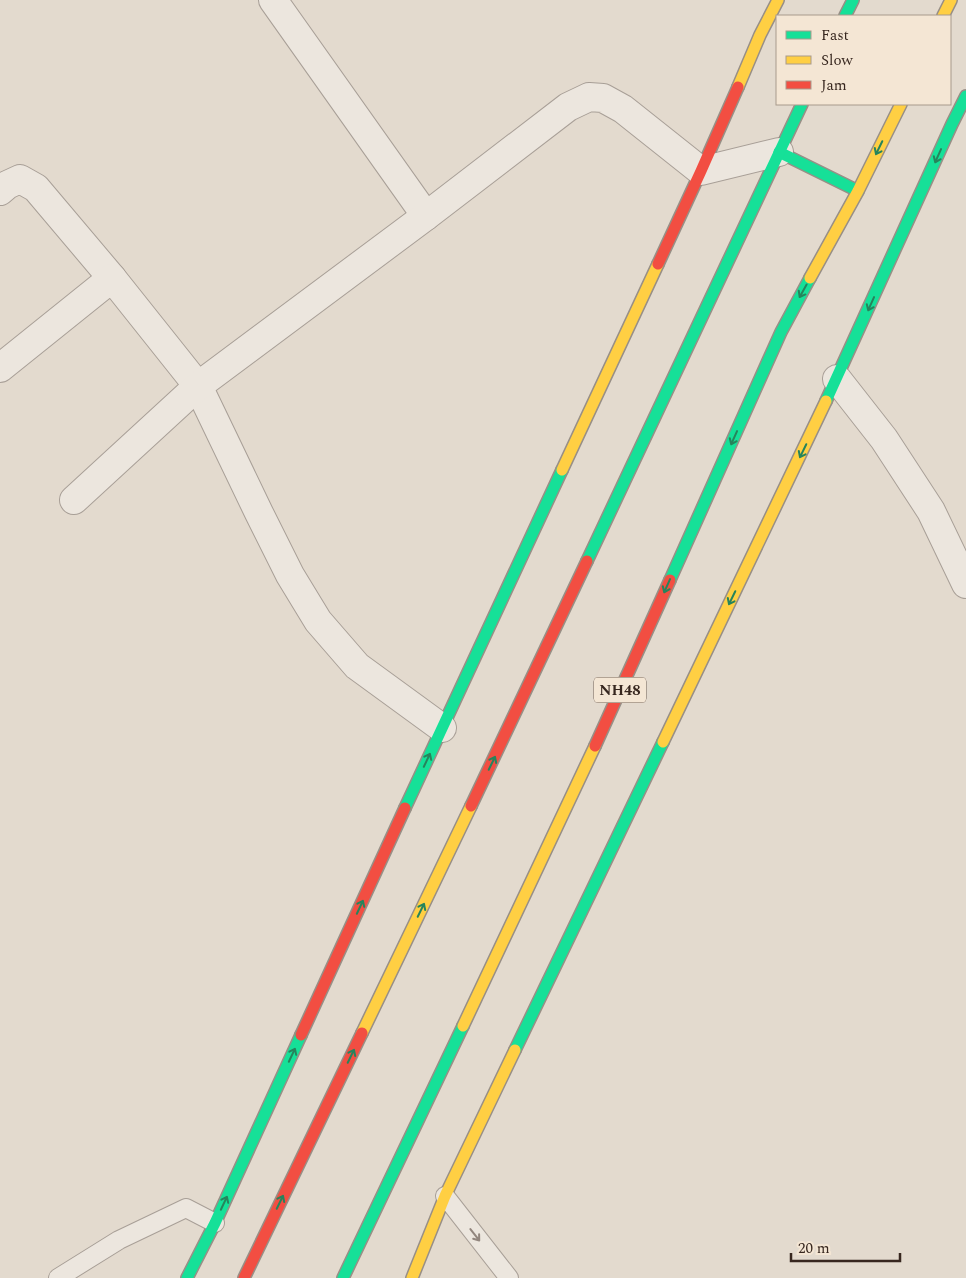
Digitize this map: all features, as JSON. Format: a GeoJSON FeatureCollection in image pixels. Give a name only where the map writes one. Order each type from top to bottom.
{"type":"FeatureCollection","features":[{"type":"Feature","properties":{"kind":"main road"},"geometry":{"type":"LineString","coordinates":[[187,1278],[215,1223],[700,171],[760,35],[778,0]]}},
{"type":"Feature","properties":{"kind":"main road"},"geometry":{"type":"LineString","coordinates":[[846,15],[853,0]]}},
{"type":"Feature","properties":{"kind":"main road"},"geometry":{"type":"LineString","coordinates":[[944,15],[951,0]]}},
{"type":"Feature","properties":{"kind":"main road"},"geometry":{"type":"LineString","coordinates":[[412,1278],[445,1196],[959,129],[966,96]]}},
{"type":"Feature","properties":{"kind":"main road"},"geometry":{"type":"LineString","coordinates":[[244,1278],[495,757],[802,105]]}},
{"type":"Feature","properties":{"kind":"main road","name":"NH48"},"geometry":{"type":"LineString","coordinates":[[343,1278],[580,780],[781,332],[858,191],[900,105]]}},
{"type":"Feature","properties":{"kind":"main road"},"geometry":{"type":"LineString","coordinates":[[779,152],[858,191]]}},
{"type":"Feature","properties":{"kind":"street"},"geometry":{"type":"LineString","coordinates":[[273,0],[426,216]]}},
{"type":"Feature","properties":{"kind":"street"},"geometry":{"type":"LineString","coordinates":[[74,500],[198,386],[426,216],[568,107],[589,97],[603,98],[623,109],[700,171],[779,152]]}},
{"type":"Feature","properties":{"kind":"street"},"geometry":{"type":"LineString","coordinates":[[0,191],[7,185],[20,179],[36,188],[112,278],[198,386],[258,514],[318,621],[357,666],[442,728]]}},
{"type":"Feature","properties":{"kind":"street"},"geometry":{"type":"LineString","coordinates":[[0,368],[112,278]]}},
{"type":"Feature","properties":{"kind":"street"},"geometry":{"type":"LineString","coordinates":[[837,379],[884,439],[931,511],[966,584]]}},
{"type":"Feature","properties":{"kind":"lane"},"geometry":{"type":"LineString","coordinates":[[445,1196],[509,1278]]}},
{"type":"Feature","properties":{"kind":"lane"},"geometry":{"type":"LineString","coordinates":[[58,1278],[119,1240],[186,1208],[215,1223]]}},
{"type":"Feature","properties":{"kind":"traffic: fast"},"geometry":{"type":"LineString","coordinates":[[846,15],[853,0]]}},
{"type":"Feature","properties":{"kind":"traffic: fast"},"geometry":{"type":"LineString","coordinates":[[826,401],[966,96]]}},
{"type":"Feature","properties":{"kind":"traffic: fast"},"geometry":{"type":"LineString","coordinates":[[587,561],[802,105]]}},
{"type":"Feature","properties":{"kind":"traffic: fast"},"geometry":{"type":"LineString","coordinates":[[779,152],[858,191]]}},
{"type":"Feature","properties":{"kind":"traffic: fast"},"geometry":{"type":"LineString","coordinates":[[670,580],[781,332],[810,278]]}},
{"type":"Feature","properties":{"kind":"traffic: fast"},"geometry":{"type":"LineString","coordinates":[[405,808],[562,470]]}},
{"type":"Feature","properties":{"kind":"traffic: fast"},"geometry":{"type":"LineString","coordinates":[[515,1050],[663,742]]}},
{"type":"Feature","properties":{"kind":"traffic: fast"},"geometry":{"type":"LineString","coordinates":[[343,1278],[463,1026]]}},
{"type":"Feature","properties":{"kind":"traffic: fast"},"geometry":{"type":"LineString","coordinates":[[187,1278],[215,1223],[301,1035]]}},
{"type":"Feature","properties":{"kind":"traffic: slow"},"geometry":{"type":"LineString","coordinates":[[738,87],[760,35],[778,0]]}},
{"type":"Feature","properties":{"kind":"traffic: slow"},"geometry":{"type":"LineString","coordinates":[[944,15],[951,0]]}},
{"type":"Feature","properties":{"kind":"traffic: slow"},"geometry":{"type":"LineString","coordinates":[[810,278],[858,191],[901,105]]}},
{"type":"Feature","properties":{"kind":"traffic: slow"},"geometry":{"type":"LineString","coordinates":[[562,470],[658,264]]}},
{"type":"Feature","properties":{"kind":"traffic: slow"},"geometry":{"type":"LineString","coordinates":[[663,742],[826,401]]}},
{"type":"Feature","properties":{"kind":"traffic: slow"},"geometry":{"type":"LineString","coordinates":[[463,1026],[595,746]]}},
{"type":"Feature","properties":{"kind":"traffic: slow"},"geometry":{"type":"LineString","coordinates":[[362,1033],[471,806]]}},
{"type":"Feature","properties":{"kind":"traffic: slow"},"geometry":{"type":"LineString","coordinates":[[412,1278],[445,1196],[515,1050]]}},
{"type":"Feature","properties":{"kind":"traffic: jam"},"geometry":{"type":"LineString","coordinates":[[658,264],[738,87]]}},
{"type":"Feature","properties":{"kind":"traffic: jam"},"geometry":{"type":"LineString","coordinates":[[471,806],[587,561]]}},
{"type":"Feature","properties":{"kind":"traffic: jam"},"geometry":{"type":"LineString","coordinates":[[595,746],[670,580]]}},
{"type":"Feature","properties":{"kind":"traffic: jam"},"geometry":{"type":"LineString","coordinates":[[301,1035],[405,808]]}},
{"type":"Feature","properties":{"kind":"traffic: jam"},"geometry":{"type":"LineString","coordinates":[[244,1278],[362,1033]]}}]}
